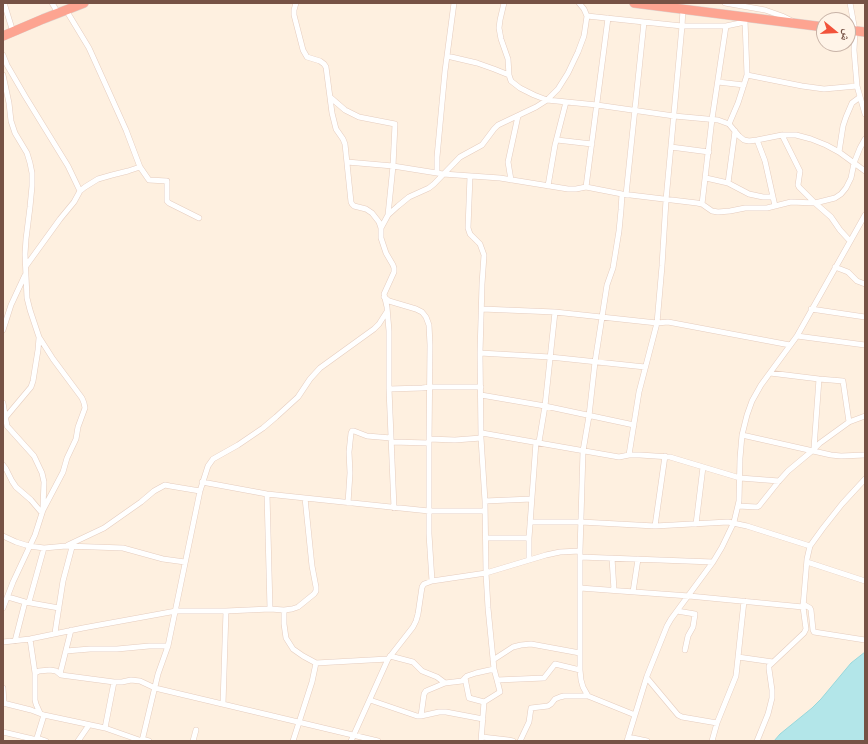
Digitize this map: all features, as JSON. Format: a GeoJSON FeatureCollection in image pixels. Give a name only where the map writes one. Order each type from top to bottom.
{"type":"FeatureCollection","features":[{"type":"Feature","properties":{"kind":"highway"},"geometry":{"type":"LineString","coordinates":[[3,36],[84,3]]}},
{"type":"Feature","properties":{"kind":"highway"},"geometry":{"type":"LineString","coordinates":[[634,3],[683,9],[745,20],[816,26]]}},
{"type":"Feature","properties":{"kind":"street"},"geometry":{"type":"LineString","coordinates":[[4,3],[13,32]]}},
{"type":"Feature","properties":{"kind":"street"},"geometry":{"type":"LineString","coordinates":[[52,3],[62,11],[89,48],[126,130],[140,167],[149,180],[167,181],[167,201],[169,203],[199,218]]}},
{"type":"Feature","properties":{"kind":"street"},"geometry":{"type":"LineString","coordinates":[[296,3],[294,15],[303,50],[307,57],[320,61],[326,67],[332,113],[336,129],[345,144],[351,202],[354,206],[366,209],[372,213],[379,222],[381,228],[381,238],[386,253],[394,268],[394,272],[385,291],[384,297],[387,307],[389,331],[389,389],[394,508]]}},
{"type":"Feature","properties":{"kind":"street"},"geometry":{"type":"LineString","coordinates":[[437,173],[437,157],[447,56],[454,3]]}},
{"type":"Feature","properties":{"kind":"street"},"geometry":{"type":"LineString","coordinates":[[504,3],[499,28],[508,59],[509,75],[511,81],[520,88],[534,95],[547,100],[724,121],[729,124],[744,140],[749,141],[782,135],[796,135],[811,139],[839,152],[865,171]]}},
{"type":"Feature","properties":{"kind":"street"},"geometry":{"type":"LineString","coordinates":[[381,228],[388,215],[398,206],[409,197],[429,188],[434,184],[460,157],[482,145],[498,125],[536,107],[547,100],[558,89],[576,57],[584,36],[587,16],[579,3]]}},
{"type":"Feature","properties":{"kind":"street"},"geometry":{"type":"LineString","coordinates":[[725,3],[765,10],[798,24]]}},
{"type":"Feature","properties":{"kind":"street"},"geometry":{"type":"LineString","coordinates":[[629,455],[639,392],[657,323],[683,9]]}},
{"type":"Feature","properties":{"kind":"street"},"geometry":{"type":"LineString","coordinates":[[587,16],[682,26],[726,26],[745,20],[747,75],[738,103],[729,124]]}},
{"type":"Feature","properties":{"kind":"street"},"geometry":{"type":"LineString","coordinates":[[586,187],[608,18]]}},
{"type":"Feature","properties":{"kind":"street"},"geometry":{"type":"LineString","coordinates":[[588,696],[583,687],[580,670],[580,551],[583,451],[607,285],[613,268],[619,231],[635,111],[644,22]]}},
{"type":"Feature","properties":{"kind":"street"},"geometry":{"type":"LineString","coordinates":[[702,204],[712,119],[726,26]]}},
{"type":"Feature","properties":{"kind":"street"},"geometry":{"type":"LineString","coordinates":[[854,52],[857,86],[865,114]]}},
{"type":"Feature","properties":{"kind":"street"},"geometry":{"type":"LineString","coordinates":[[3,55],[7,65],[68,166],[80,190]]}},
{"type":"Feature","properties":{"kind":"street"},"geometry":{"type":"LineString","coordinates":[[447,56],[477,63],[509,75]]}},
{"type":"Feature","properties":{"kind":"street"},"geometry":{"type":"LineString","coordinates":[[3,75],[10,103],[10,121],[28,158],[32,173],[26,239],[27,298],[39,337],[60,369],[82,398],[85,408],[78,427],[76,438],[68,455],[63,472],[42,511]]}},
{"type":"Feature","properties":{"kind":"street"},"geometry":{"type":"LineString","coordinates":[[747,75],[824,89],[857,86]]}},
{"type":"Feature","properties":{"kind":"street"},"geometry":{"type":"LineString","coordinates":[[718,82],[744,85]]}},
{"type":"Feature","properties":{"kind":"street"},"geometry":{"type":"LineString","coordinates":[[839,152],[846,117],[852,103],[860,96]]}},
{"type":"Feature","properties":{"kind":"street"},"geometry":{"type":"LineString","coordinates":[[330,98],[345,110],[359,117],[395,124],[393,166],[388,215]]}},
{"type":"Feature","properties":{"kind":"street"},"geometry":{"type":"LineString","coordinates":[[548,186],[566,102]]}},
{"type":"Feature","properties":{"kind":"street"},"geometry":{"type":"LineString","coordinates":[[511,180],[508,162],[518,116]]}},
{"type":"Feature","properties":{"kind":"street"},"geometry":{"type":"LineString","coordinates":[[728,183],[735,132]]}},
{"type":"Feature","properties":{"kind":"street"},"geometry":{"type":"LineString","coordinates":[[782,135],[800,171],[799,187],[831,217],[850,241]]}},
{"type":"Feature","properties":{"kind":"street"},"geometry":{"type":"LineString","coordinates":[[347,162],[393,166],[443,174],[511,180],[572,189],[586,187],[624,195],[697,203],[702,204],[712,211],[718,212],[744,208],[767,208],[791,202],[815,203],[835,198],[841,194],[849,183],[854,163],[865,139]]}},
{"type":"Feature","properties":{"kind":"street"},"geometry":{"type":"LineString","coordinates":[[557,140],[592,144]]}},
{"type":"Feature","properties":{"kind":"street"},"geometry":{"type":"LineString","coordinates":[[757,140],[765,161],[775,206]]}},
{"type":"Feature","properties":{"kind":"street"},"geometry":{"type":"LineString","coordinates":[[671,147],[709,152]]}},
{"type":"Feature","properties":{"kind":"street"},"geometry":{"type":"LineString","coordinates":[[26,266],[74,202],[80,190],[89,183],[98,179],[140,167]]}},
{"type":"Feature","properties":{"kind":"street"},"geometry":{"type":"LineString","coordinates":[[465,678],[469,698],[484,702],[500,692],[494,669],[486,573],[486,538],[481,436],[480,353],[484,256],[480,244],[470,234],[468,228],[470,176]]}},
{"type":"Feature","properties":{"kind":"street"},"geometry":{"type":"LineString","coordinates":[[706,178],[728,183],[749,194],[763,197],[773,197]]}},
{"type":"Feature","properties":{"kind":"street"},"geometry":{"type":"LineString","coordinates":[[647,741],[628,739],[647,678],[667,626],[713,562],[722,548],[734,522],[738,506],[742,435],[746,415],[761,385],[797,336],[865,215]]}},
{"type":"Feature","properties":{"kind":"street"},"geometry":{"type":"LineString","coordinates":[[835,267],[848,272],[857,281],[865,284]]}},
{"type":"Feature","properties":{"kind":"street"},"geometry":{"type":"LineString","coordinates":[[3,330],[11,305],[26,275]]}},
{"type":"Feature","properties":{"kind":"street"},"geometry":{"type":"LineString","coordinates":[[384,297],[422,312],[429,325],[429,511],[432,581]]}},
{"type":"Feature","properties":{"kind":"street"},"geometry":{"type":"LineString","coordinates":[[482,309],[555,312],[657,323],[674,323],[790,345]]}},
{"type":"Feature","properties":{"kind":"street"},"geometry":{"type":"LineString","coordinates":[[811,309],[865,317]]}},
{"type":"Feature","properties":{"kind":"street"},"geometry":{"type":"LineString","coordinates":[[142,740],[155,688],[168,646],[202,482],[210,462],[276,417],[298,397],[310,379],[320,368],[374,329],[387,312]]}},
{"type":"Feature","properties":{"kind":"street"},"geometry":{"type":"LineString","coordinates":[[529,560],[530,522],[537,442],[545,406],[555,312]]}},
{"type":"Feature","properties":{"kind":"street"},"geometry":{"type":"LineString","coordinates":[[797,336],[865,345]]}},
{"type":"Feature","properties":{"kind":"street"},"geometry":{"type":"LineString","coordinates":[[5,418],[31,387],[37,358],[39,337]]}},
{"type":"Feature","properties":{"kind":"street"},"geometry":{"type":"LineString","coordinates":[[480,353],[645,367]]}},
{"type":"Feature","properties":{"kind":"street"},"geometry":{"type":"LineString","coordinates":[[770,373],[843,381],[849,422]]}},
{"type":"Feature","properties":{"kind":"street"},"geometry":{"type":"LineString","coordinates":[[813,450],[819,379]]}},
{"type":"Feature","properties":{"kind":"street"},"geometry":{"type":"LineString","coordinates":[[389,389],[481,387]]}},
{"type":"Feature","properties":{"kind":"street"},"geometry":{"type":"LineString","coordinates":[[481,395],[545,406],[634,425]]}},
{"type":"Feature","properties":{"kind":"street"},"geometry":{"type":"LineString","coordinates":[[3,403],[7,426],[34,456],[42,473],[44,482],[42,511],[38,526],[3,608]]}},
{"type":"Feature","properties":{"kind":"street"},"geometry":{"type":"LineString","coordinates":[[738,506],[759,506],[796,463],[849,422],[865,416]]}},
{"type":"Feature","properties":{"kind":"street"},"geometry":{"type":"LineString","coordinates":[[348,503],[350,473],[349,452],[351,433],[354,431],[367,436],[392,440],[455,440],[481,436],[537,442],[619,457],[629,455],[665,456],[740,478],[779,481]]}},
{"type":"Feature","properties":{"kind":"street"},"geometry":{"type":"LineString","coordinates":[[742,435],[835,456],[865,455]]}},
{"type":"Feature","properties":{"kind":"street"},"geometry":{"type":"LineString","coordinates":[[655,526],[665,456]]}},
{"type":"Feature","properties":{"kind":"street"},"geometry":{"type":"LineString","coordinates":[[3,465],[12,482],[42,511]]}},
{"type":"Feature","properties":{"kind":"street"},"geometry":{"type":"LineString","coordinates":[[696,524],[703,467]]}},
{"type":"Feature","properties":{"kind":"street"},"geometry":{"type":"LineString","coordinates":[[758,741],[772,698],[772,683],[769,666],[804,633],[806,629],[803,606],[810,546],[828,522],[865,479]]}},
{"type":"Feature","properties":{"kind":"street"},"geometry":{"type":"LineString","coordinates":[[202,482],[267,494],[394,508],[429,511],[485,511]]}},
{"type":"Feature","properties":{"kind":"street"},"geometry":{"type":"LineString","coordinates":[[66,546],[104,528],[160,487],[170,486],[200,491]]}},
{"type":"Feature","properties":{"kind":"street"},"geometry":{"type":"LineString","coordinates":[[267,494],[270,609]]}},
{"type":"Feature","properties":{"kind":"street"},"geometry":{"type":"LineString","coordinates":[[3,642],[30,639],[176,611],[284,610],[298,607],[316,591],[305,498]]}},
{"type":"Feature","properties":{"kind":"street"},"geometry":{"type":"LineString","coordinates":[[484,501],[532,499]]}},
{"type":"Feature","properties":{"kind":"street"},"geometry":{"type":"LineString","coordinates":[[530,522],[581,522],[655,526],[734,522],[810,546]]}},
{"type":"Feature","properties":{"kind":"street"},"geometry":{"type":"LineString","coordinates":[[3,536],[29,546],[44,548],[66,546],[123,548],[163,559],[185,562]]}},
{"type":"Feature","properties":{"kind":"street"},"geometry":{"type":"LineString","coordinates":[[486,538],[529,538]]}},
{"type":"Feature","properties":{"kind":"street"},"geometry":{"type":"LineString","coordinates":[[55,633],[63,580],[72,547]]}},
{"type":"Feature","properties":{"kind":"street"},"geometry":{"type":"LineString","coordinates":[[15,641],[44,548]]}},
{"type":"Feature","properties":{"kind":"street"},"geometry":{"type":"LineString","coordinates":[[351,741],[389,658],[416,621],[422,587],[424,584],[432,581],[486,573],[560,552],[580,551]]}},
{"type":"Feature","properties":{"kind":"street"},"geometry":{"type":"LineString","coordinates":[[580,557],[713,562]]}},
{"type":"Feature","properties":{"kind":"street"},"geometry":{"type":"LineString","coordinates":[[612,558],[614,590]]}},
{"type":"Feature","properties":{"kind":"street"},"geometry":{"type":"LineString","coordinates":[[633,592],[638,559]]}},
{"type":"Feature","properties":{"kind":"street"},"geometry":{"type":"LineString","coordinates":[[807,562],[865,581]]}},
{"type":"Feature","properties":{"kind":"street"},"geometry":{"type":"LineString","coordinates":[[580,588],[803,606],[810,608],[811,610],[812,630],[814,632],[865,640]]}},
{"type":"Feature","properties":{"kind":"street"},"geometry":{"type":"LineString","coordinates":[[8,597],[59,608]]}},
{"type":"Feature","properties":{"kind":"street"},"geometry":{"type":"LineString","coordinates":[[712,741],[717,723],[735,679],[744,601]]}},
{"type":"Feature","properties":{"kind":"street"},"geometry":{"type":"LineString","coordinates":[[284,610],[286,638],[293,649],[316,663],[389,658],[413,662],[422,671],[437,677],[445,683]]}},
{"type":"Feature","properties":{"kind":"street"},"geometry":{"type":"LineString","coordinates":[[223,704],[226,611]]}},
{"type":"Feature","properties":{"kind":"street"},"geometry":{"type":"LineString","coordinates":[[677,611],[695,614],[693,627],[688,636],[685,650]]}},
{"type":"Feature","properties":{"kind":"street"},"geometry":{"type":"LineString","coordinates":[[60,674],[71,630]]}},
{"type":"Feature","properties":{"kind":"street"},"geometry":{"type":"LineString","coordinates":[[30,639],[35,673],[35,700],[42,714],[37,740]]}},
{"type":"Feature","properties":{"kind":"street"},"geometry":{"type":"LineString","coordinates":[[493,660],[513,648],[531,644],[580,653]]}},
{"type":"Feature","properties":{"kind":"street"},"geometry":{"type":"LineString","coordinates":[[66,651],[168,646]]}},
{"type":"Feature","properties":{"kind":"street"},"geometry":{"type":"LineString","coordinates":[[738,657],[772,662]]}},
{"type":"Feature","properties":{"kind":"street"},"geometry":{"type":"LineString","coordinates":[[293,741],[312,682],[316,663]]}},
{"type":"Feature","properties":{"kind":"street"},"geometry":{"type":"LineString","coordinates":[[497,680],[544,678],[555,664],[580,670]]}},
{"type":"Feature","properties":{"kind":"street"},"geometry":{"type":"LineString","coordinates":[[421,716],[425,692],[445,683],[462,681],[467,676],[494,669]]}},
{"type":"Feature","properties":{"kind":"street"},"geometry":{"type":"LineString","coordinates":[[35,673],[50,670],[60,674],[114,682],[128,680],[140,681],[155,688],[378,741]]}},
{"type":"Feature","properties":{"kind":"street"},"geometry":{"type":"LineString","coordinates":[[647,678],[682,718],[717,723]]}},
{"type":"Feature","properties":{"kind":"street"},"geometry":{"type":"LineString","coordinates":[[105,728],[114,682]]}},
{"type":"Feature","properties":{"kind":"street"},"geometry":{"type":"LineString","coordinates":[[3,688],[4,703],[42,714],[105,728],[149,741]]}},
{"type":"Feature","properties":{"kind":"street"},"geometry":{"type":"LineString","coordinates":[[520,741],[529,722],[531,708],[550,705],[555,699],[564,696],[588,696],[635,715]]}},
{"type":"Feature","properties":{"kind":"street"},"geometry":{"type":"LineString","coordinates":[[370,700],[407,713],[421,716],[446,712],[483,719]]}},
{"type":"Feature","properties":{"kind":"street"},"geometry":{"type":"LineString","coordinates":[[484,702],[481,739],[509,741]]}},
{"type":"Feature","properties":{"kind":"street"},"geometry":{"type":"LineString","coordinates":[[78,741],[89,725]]}},
{"type":"Feature","properties":{"kind":"street"},"geometry":{"type":"LineString","coordinates":[[193,741],[196,730]]}},
{"type":"Feature","properties":{"kind":"street"},"geometry":{"type":"LineString","coordinates":[[3,732],[46,741]]}},
{"type":"Feature","properties":{"kind":"water"},"geometry":{"type":"Polygon","coordinates":[[[865,652],[865,741],[774,741],[780,734],[812,708],[851,663],[865,652]]]}}]}
